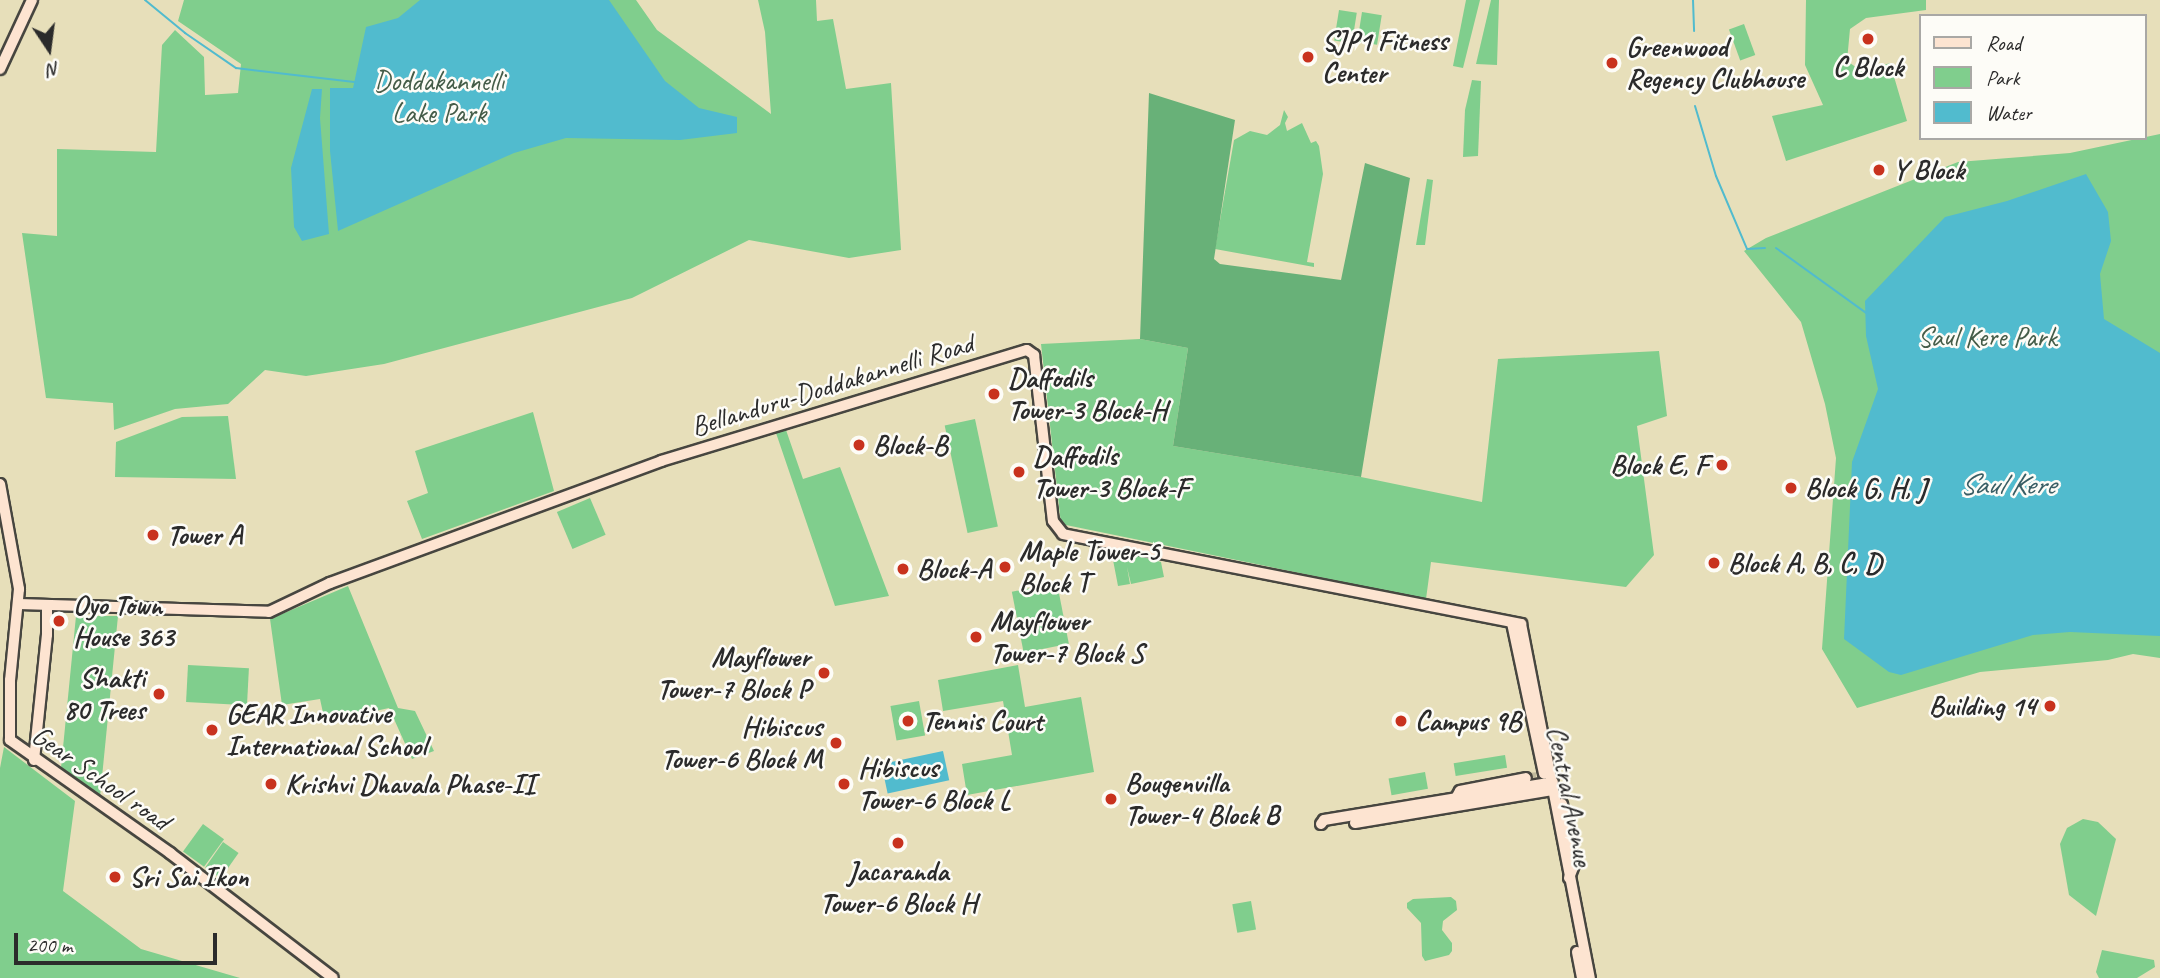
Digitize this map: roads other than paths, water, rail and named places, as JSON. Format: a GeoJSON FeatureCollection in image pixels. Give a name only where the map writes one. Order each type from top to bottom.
{"type":"FeatureCollection","features":[{"type":"Feature","properties":{"kind":"street"},"geometry":{"type":"LineString","coordinates":[[0,69],[32,0]]}},
{"type":"Feature","properties":{"kind":"street","name":"Bellanduru-Doddakannelli Road"},"geometry":{"type":"LineString","coordinates":[[19,604],[269,612],[330,583],[661,461],[1022,349],[1034,355],[1053,521],[1063,534],[1516,623]]}},
{"type":"Feature","properties":{"kind":"street","name":"Gear School road"},"geometry":{"type":"LineString","coordinates":[[0,484],[19,589],[10,680],[10,740],[34,760],[173,855],[335,976]]}},
{"type":"Feature","properties":{"kind":"street"},"geometry":{"type":"LineString","coordinates":[[34,760],[47,635],[47,605]]}},
{"type":"Feature","properties":{"kind":"street","name":"Central Avenue"},"geometry":{"type":"LineString","coordinates":[[1516,623],[1590,978]]}},
{"type":"Feature","properties":{"kind":"street"},"geometry":{"type":"LineString","coordinates":[[1526,778],[1460,791],[1448,804],[1383,820],[1321,824],[1324,820],[1448,804],[1549,787]]}},
{"type":"Feature","properties":{"kind":"street","name":"Central Avenue"},"geometry":{"type":"LineString","coordinates":[[1549,787],[1582,978]]}},
{"type":"Feature","properties":{"kind":"street"},"geometry":{"type":"LineString","coordinates":[[1562,804],[1574,865],[1569,878]]}},
{"type":"Feature","properties":{"kind":"water","name":"Doddakannelli Lake Park"},"geometry":{"type":"Polygon","coordinates":[[[420,0],[609,0],[665,81],[699,108],[737,117],[737,133],[680,140],[566,138],[514,153],[338,231],[330,151],[330,88],[353,88],[366,27],[398,18],[420,0]]]}},
{"type":"Feature","properties":{"kind":"water"},"geometry":{"type":"Polygon","coordinates":[[[312,89],[322,89],[320,118],[329,234],[302,241],[294,227],[291,168],[312,89]]]}},
{"type":"Feature","properties":{"kind":"water","name":"Saul Kere"},"geometry":{"type":"Polygon","coordinates":[[[2086,174],[2108,212],[2111,241],[2100,274],[2104,319],[2160,353],[2160,636],[2070,632],[2033,635],[1901,675],[1889,672],[1844,639],[1852,462],[1878,389],[1866,336],[1865,301],[1945,217],[2007,201],[2086,174]]]}},
{"type":"Feature","properties":{"kind":"water"},"geometry":{"type":"Polygon","coordinates":[[[943,751],[949,780],[888,793],[881,764],[943,751]]]}},
{"type":"Feature","properties":{"kind":"waterway"},"geometry":{"type":"LineString","coordinates":[[145,0],[185,33],[236,68],[354,82]]}},
{"type":"Feature","properties":{"kind":"waterway"},"geometry":{"type":"LineString","coordinates":[[1693,0],[1694,31]]}},
{"type":"Feature","properties":{"kind":"waterway"},"geometry":{"type":"LineString","coordinates":[[1695,106],[1716,176],[1747,249],[1765,248]]}},
{"type":"Feature","properties":{"kind":"waterway"},"geometry":{"type":"LineString","coordinates":[[1776,248],[1866,313]]}},
{"type":"Feature","properties":{"kind":"tunnel"},"geometry":{"type":"LineString","coordinates":[[1526,778],[1541,777],[1549,781],[1562,804]]}},
{"type":"Feature","properties":{"kind":"place","name":"C Block"},"geometry":{"type":"Point","coordinates":[1868,39]}},
{"type":"Feature","properties":{"kind":"place","name":"SJP1 Fitness Center"},"geometry":{"type":"Point","coordinates":[1308,57]}},
{"type":"Feature","properties":{"kind":"place","name":"Greenwood Regency Clubhouse"},"geometry":{"type":"Point","coordinates":[1612,63]}},
{"type":"Feature","properties":{"kind":"place","name":"Y Block"},"geometry":{"type":"Point","coordinates":[1879,170]}},
{"type":"Feature","properties":{"kind":"place","name":"Daffodils Tower-3 Block-H"},"geometry":{"type":"Point","coordinates":[994,394]}},
{"type":"Feature","properties":{"kind":"place","name":"Block-B"},"geometry":{"type":"Point","coordinates":[859,445]}},
{"type":"Feature","properties":{"kind":"place","name":"Block E, F"},"geometry":{"type":"Point","coordinates":[1722,465]}},
{"type":"Feature","properties":{"kind":"place","name":"Daffodils Tower-3 Block-F"},"geometry":{"type":"Point","coordinates":[1019,472]}},
{"type":"Feature","properties":{"kind":"place","name":"Block G, H, J"},"geometry":{"type":"Point","coordinates":[1791,488]}},
{"type":"Feature","properties":{"kind":"place","name":"Tower A"},"geometry":{"type":"Point","coordinates":[153,535]}},
{"type":"Feature","properties":{"kind":"place","name":"Block A, B, C, D"},"geometry":{"type":"Point","coordinates":[1714,563]}},
{"type":"Feature","properties":{"kind":"place","name":"Maple Tower-5 Block T"},"geometry":{"type":"Point","coordinates":[1005,567]}},
{"type":"Feature","properties":{"kind":"place","name":"Block-A"},"geometry":{"type":"Point","coordinates":[903,569]}},
{"type":"Feature","properties":{"kind":"place","name":"Oyo Town House 363"},"geometry":{"type":"Point","coordinates":[59,621]}},
{"type":"Feature","properties":{"kind":"place","name":"Mayflower Tower-7 Block S"},"geometry":{"type":"Point","coordinates":[976,637]}},
{"type":"Feature","properties":{"kind":"place","name":"Mayflower Tower-7 Block P"},"geometry":{"type":"Point","coordinates":[824,673]}},
{"type":"Feature","properties":{"kind":"place","name":"Shakti 80 Trees"},"geometry":{"type":"Point","coordinates":[159,694]}},
{"type":"Feature","properties":{"kind":"place","name":"Building 14"},"geometry":{"type":"Point","coordinates":[2050,706]}},
{"type":"Feature","properties":{"kind":"place","name":"Tennis Court"},"geometry":{"type":"Point","coordinates":[908,721]}},
{"type":"Feature","properties":{"kind":"place","name":"Campus 9B"},"geometry":{"type":"Point","coordinates":[1401,721]}},
{"type":"Feature","properties":{"kind":"place","name":"GEAR Innovative International School"},"geometry":{"type":"Point","coordinates":[212,730]}},
{"type":"Feature","properties":{"kind":"place","name":"Hibiscus Tower-6 Block M"},"geometry":{"type":"Point","coordinates":[836,743]}},
{"type":"Feature","properties":{"kind":"place","name":"Krishvi Dhavala Phase-II"},"geometry":{"type":"Point","coordinates":[271,784]}},
{"type":"Feature","properties":{"kind":"place","name":"Hibiscus Tower-6 Block L"},"geometry":{"type":"Point","coordinates":[844,784]}},
{"type":"Feature","properties":{"kind":"place","name":"Bougenvilla Tower-4 Block B"},"geometry":{"type":"Point","coordinates":[1111,799]}},
{"type":"Feature","properties":{"kind":"place","name":"Jacaranda Tower-6 Block H"},"geometry":{"type":"Point","coordinates":[898,843]}},
{"type":"Feature","properties":{"kind":"place","name":"Sri Sai Ikon"},"geometry":{"type":"Point","coordinates":[115,877]}},
{"type":"Feature","properties":{"kind":"park label","name":"Saul Kere Park"},"geometry":{"type":"Point","coordinates":[1987,337]}}]}
